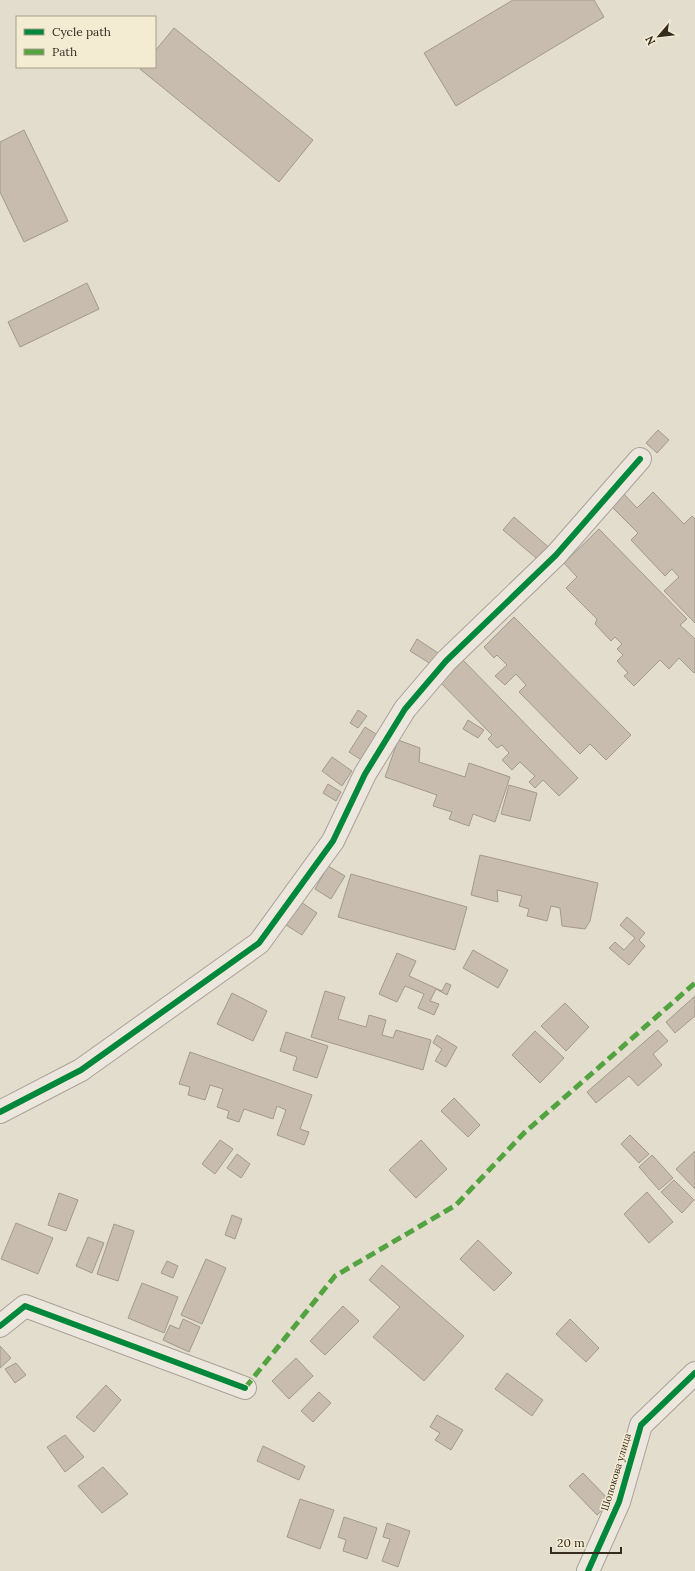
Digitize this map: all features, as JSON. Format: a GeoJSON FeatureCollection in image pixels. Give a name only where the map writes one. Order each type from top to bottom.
{"type":"FeatureCollection","features":[{"type":"Feature","properties":{"kind":"street"},"geometry":{"type":"LineString","coordinates":[[0,1112],[81,1070],[259,943],[333,841],[365,774],[405,709],[446,661],[556,555],[640,459]]}},
{"type":"Feature","properties":{"kind":"street"},"geometry":{"type":"LineString","coordinates":[[0,1326],[25,1306],[245,1388]]}},
{"type":"Feature","properties":{"kind":"street","name":"Шопокова улица"},"geometry":{"type":"LineString","coordinates":[[588,1571],[619,1502],[641,1425],[695,1373]]}},
{"type":"Feature","properties":{"kind":"building"},"geometry":{"type":"Polygon","coordinates":[[[513,0],[594,0],[604,17],[456,106],[424,53],[513,0]]]}},
{"type":"Feature","properties":{"kind":"building"},"geometry":{"type":"Polygon","coordinates":[[[174,28],[313,140],[279,182],[140,69],[156,68],[156,50],[174,28]]]}},
{"type":"Feature","properties":{"kind":"building"},"geometry":{"type":"Polygon","coordinates":[[[24,130],[68,221],[24,242],[0,192],[0,142],[24,130]]]}},
{"type":"Feature","properties":{"kind":"building"},"geometry":{"type":"Polygon","coordinates":[[[87,283],[99,309],[20,347],[8,322],[87,283]]]}},
{"type":"Feature","properties":{"kind":"building"},"geometry":{"type":"Polygon","coordinates":[[[658,430],[669,440],[657,453],[646,443],[658,430]]]}},
{"type":"Feature","properties":{"kind":"building"},"geometry":{"type":"Polygon","coordinates":[[[622,492],[637,508],[653,492],[684,524],[692,516],[695,519],[695,623],[664,591],[679,577],[672,569],[665,576],[631,540],[638,533],[609,504],[622,492]]]}},
{"type":"Feature","properties":{"kind":"building"},"geometry":{"type":"Polygon","coordinates":[[[514,517],[553,551],[542,563],[503,530],[514,517]]]}},
{"type":"Feature","properties":{"kind":"building"},"geometry":{"type":"Polygon","coordinates":[[[599,529],[687,619],[680,625],[695,639],[694,673],[679,658],[669,669],[660,660],[634,686],[624,676],[628,673],[617,661],[623,655],[617,649],[622,644],[615,637],[611,641],[595,624],[597,619],[566,588],[577,577],[564,563],[599,529]]]}},
{"type":"Feature","properties":{"kind":"building"},"geometry":{"type":"Polygon","coordinates":[[[514,617],[631,735],[606,760],[590,744],[580,754],[519,692],[526,685],[516,674],[505,685],[495,676],[507,665],[497,655],[494,658],[484,647],[514,617]]]}},
{"type":"Feature","properties":{"kind":"building"},"geometry":{"type":"Polygon","coordinates":[[[417,639],[438,653],[431,664],[410,651],[417,639]]]}},
{"type":"Feature","properties":{"kind":"building"},"geometry":{"type":"Polygon","coordinates":[[[463,660],[578,778],[559,796],[543,780],[535,788],[529,782],[535,776],[520,762],[512,770],[502,760],[509,753],[502,745],[497,748],[488,739],[492,735],[440,682],[463,660]]]}},
{"type":"Feature","properties":{"kind":"building"},"geometry":{"type":"Polygon","coordinates":[[[358,710],[367,716],[358,728],[350,723],[358,710]]]}},
{"type":"Feature","properties":{"kind":"building"},"geometry":{"type":"Polygon","coordinates":[[[468,720],[484,730],[478,738],[463,729],[468,720]]]}},
{"type":"Feature","properties":{"kind":"building"},"geometry":{"type":"Polygon","coordinates":[[[365,727],[379,736],[363,761],[349,752],[365,727]]]}},
{"type":"Feature","properties":{"kind":"building"},"geometry":{"type":"Polygon","coordinates":[[[398,740],[420,748],[419,762],[465,777],[469,763],[510,777],[495,822],[473,814],[469,826],[449,819],[452,812],[433,806],[437,795],[385,777],[398,740]]]}},
{"type":"Feature","properties":{"kind":"building"},"geometry":{"type":"Polygon","coordinates":[[[332,757],[352,771],[342,786],[322,771],[332,757]]]}},
{"type":"Feature","properties":{"kind":"building"},"geometry":{"type":"Polygon","coordinates":[[[328,784],[341,792],[336,801],[323,793],[328,784]]]}},
{"type":"Feature","properties":{"kind":"building"},"geometry":{"type":"Polygon","coordinates":[[[509,785],[537,793],[530,821],[501,814],[509,785]]]}},
{"type":"Feature","properties":{"kind":"building"},"geometry":{"type":"Polygon","coordinates":[[[480,855],[598,883],[590,921],[585,929],[562,926],[560,908],[551,906],[547,921],[527,916],[529,909],[519,906],[522,896],[497,890],[498,902],[471,895],[480,855]]]}},
{"type":"Feature","properties":{"kind":"building"},"geometry":{"type":"Polygon","coordinates":[[[328,866],[345,876],[331,899],[315,889],[328,866]]]}},
{"type":"Feature","properties":{"kind":"building"},"geometry":{"type":"Polygon","coordinates":[[[351,874],[467,907],[455,950],[338,917],[351,874]]]}},
{"type":"Feature","properties":{"kind":"building"},"geometry":{"type":"Polygon","coordinates":[[[301,902],[317,913],[302,935],[286,925],[301,902]]]}},
{"type":"Feature","properties":{"kind":"building"},"geometry":{"type":"Polygon","coordinates":[[[627,917],[645,933],[639,940],[645,946],[629,965],[609,948],[615,942],[624,950],[635,938],[620,925],[627,917]]]}},
{"type":"Feature","properties":{"kind":"building"},"geometry":{"type":"Polygon","coordinates":[[[473,950],[508,970],[498,988],[463,968],[473,950]]]}},
{"type":"Feature","properties":{"kind":"building"},"geometry":{"type":"Polygon","coordinates":[[[397,953],[416,961],[409,976],[442,991],[446,983],[451,985],[447,995],[436,989],[430,1001],[439,1004],[434,1015],[418,1008],[424,994],[405,986],[397,1002],[379,994],[397,953]]]}},
{"type":"Feature","properties":{"kind":"building"},"geometry":{"type":"Polygon","coordinates":[[[325,991],[345,997],[338,1019],[366,1027],[369,1015],[386,1020],[382,1035],[393,1038],[396,1030],[431,1040],[423,1070],[311,1037],[325,991]]]}},
{"type":"Feature","properties":{"kind":"building"},"geometry":{"type":"Polygon","coordinates":[[[232,993],[267,1011],[253,1041],[217,1024],[232,993]]]}},
{"type":"Feature","properties":{"kind":"building"},"geometry":{"type":"Polygon","coordinates":[[[695,996],[695,1016],[675,1033],[666,1022],[695,996]]]}},
{"type":"Feature","properties":{"kind":"building"},"geometry":{"type":"Polygon","coordinates":[[[565,1003],[589,1027],[566,1051],[541,1026],[565,1003]]]}},
{"type":"Feature","properties":{"kind":"building"},"geometry":{"type":"Polygon","coordinates":[[[658,1030],[668,1041],[653,1054],[662,1065],[638,1086],[629,1076],[596,1103],[587,1092],[658,1030]]]}},
{"type":"Feature","properties":{"kind":"building"},"geometry":{"type":"Polygon","coordinates":[[[535,1031],[564,1058],[540,1083],[512,1055],[535,1031]]]}},
{"type":"Feature","properties":{"kind":"building"},"geometry":{"type":"Polygon","coordinates":[[[286,1032],[328,1046],[317,1078],[293,1070],[297,1057],[280,1051],[286,1032]]]}},
{"type":"Feature","properties":{"kind":"building"},"geometry":{"type":"Polygon","coordinates":[[[437,1035],[457,1047],[446,1067],[435,1061],[442,1049],[433,1043],[437,1035]]]}},
{"type":"Feature","properties":{"kind":"building"},"geometry":{"type":"Polygon","coordinates":[[[190,1052],[312,1095],[300,1129],[309,1132],[304,1145],[277,1135],[286,1110],[277,1106],[273,1119],[244,1109],[239,1122],[227,1118],[229,1111],[217,1107],[223,1089],[210,1085],[205,1100],[188,1095],[190,1087],[179,1084],[190,1052]]]}},
{"type":"Feature","properties":{"kind":"building"},"geometry":{"type":"Polygon","coordinates":[[[454,1098],[480,1125],[468,1137],[441,1111],[454,1098]]]}},
{"type":"Feature","properties":{"kind":"building"},"geometry":{"type":"Polygon","coordinates":[[[630,1135],[649,1154],[639,1163],[621,1144],[630,1135]]]}},
{"type":"Feature","properties":{"kind":"building"},"geometry":{"type":"Polygon","coordinates":[[[220,1140],[233,1149],[215,1174],[202,1164],[220,1140]]]}},
{"type":"Feature","properties":{"kind":"building"},"geometry":{"type":"Polygon","coordinates":[[[421,1140],[447,1169],[416,1198],[389,1170],[421,1140]]]}},
{"type":"Feature","properties":{"kind":"building"},"geometry":{"type":"Polygon","coordinates":[[[695,1151],[695,1189],[676,1169],[695,1151]]]}},
{"type":"Feature","properties":{"kind":"building"},"geometry":{"type":"Polygon","coordinates":[[[237,1154],[250,1164],[241,1178],[227,1168],[237,1154]]]}},
{"type":"Feature","properties":{"kind":"building"},"geometry":{"type":"Polygon","coordinates":[[[652,1155],[673,1178],[659,1190],[639,1167],[652,1155]]]}},
{"type":"Feature","properties":{"kind":"building"},"geometry":{"type":"Polygon","coordinates":[[[674,1180],[694,1200],[682,1213],[661,1192],[674,1180]]]}},
{"type":"Feature","properties":{"kind":"building"},"geometry":{"type":"Polygon","coordinates":[[[647,1192],[673,1222],[649,1243],[624,1214],[647,1192]]]}},
{"type":"Feature","properties":{"kind":"building"},"geometry":{"type":"Polygon","coordinates":[[[59,1193],[78,1200],[66,1231],[48,1225],[59,1193]]]}},
{"type":"Feature","properties":{"kind":"building"},"geometry":{"type":"Polygon","coordinates":[[[232,1215],[242,1219],[235,1239],[225,1235],[232,1215]]]}},
{"type":"Feature","properties":{"kind":"building"},"geometry":{"type":"Polygon","coordinates":[[[16,1223],[53,1238],[38,1274],[1,1259],[16,1223]]]}},
{"type":"Feature","properties":{"kind":"building"},"geometry":{"type":"Polygon","coordinates":[[[114,1224],[134,1231],[118,1281],[97,1274],[114,1224]]]}},
{"type":"Feature","properties":{"kind":"building"},"geometry":{"type":"Polygon","coordinates":[[[88,1237],[104,1243],[92,1273],[76,1266],[88,1237]]]}},
{"type":"Feature","properties":{"kind":"building"},"geometry":{"type":"Polygon","coordinates":[[[478,1240],[512,1273],[494,1291],[460,1259],[478,1240]]]}},
{"type":"Feature","properties":{"kind":"building"},"geometry":{"type":"Polygon","coordinates":[[[206,1259],[226,1268],[202,1324],[181,1315],[206,1259]]]}},
{"type":"Feature","properties":{"kind":"building"},"geometry":{"type":"Polygon","coordinates":[[[167,1261],[178,1266],[173,1278],[161,1273],[167,1261]]]}},
{"type":"Feature","properties":{"kind":"building"},"geometry":{"type":"Polygon","coordinates":[[[382,1265],[464,1336],[424,1381],[373,1337],[400,1307],[369,1280],[382,1265]]]}},
{"type":"Feature","properties":{"kind":"building"},"geometry":{"type":"Polygon","coordinates":[[[142,1283],[178,1297],[164,1333],[128,1318],[142,1283]]]}},
{"type":"Feature","properties":{"kind":"building"},"geometry":{"type":"Polygon","coordinates":[[[343,1306],[359,1321],[325,1355],[310,1341],[343,1306]]]}},
{"type":"Feature","properties":{"kind":"building"},"geometry":{"type":"Polygon","coordinates":[[[183,1319],[200,1327],[189,1352],[163,1340],[170,1325],[179,1329],[183,1319]]]}},
{"type":"Feature","properties":{"kind":"building"},"geometry":{"type":"Polygon","coordinates":[[[570,1319],[599,1348],[586,1362],[556,1334],[570,1319]]]}},
{"type":"Feature","properties":{"kind":"building"},"geometry":{"type":"Polygon","coordinates":[[[0,1346],[11,1358],[0,1368],[0,1346]]]}},
{"type":"Feature","properties":{"kind":"building"},"geometry":{"type":"Polygon","coordinates":[[[296,1358],[313,1376],[289,1399],[272,1381],[296,1358]]]}},
{"type":"Feature","properties":{"kind":"building"},"geometry":{"type":"Polygon","coordinates":[[[16,1363],[26,1375],[15,1383],[5,1369],[16,1363]]]}},
{"type":"Feature","properties":{"kind":"building"},"geometry":{"type":"Polygon","coordinates":[[[507,1373],[543,1400],[532,1416],[495,1389],[507,1373]]]}},
{"type":"Feature","properties":{"kind":"building"},"geometry":{"type":"Polygon","coordinates":[[[106,1385],[121,1400],[94,1432],[76,1417],[106,1385]]]}},
{"type":"Feature","properties":{"kind":"building"},"geometry":{"type":"Polygon","coordinates":[[[319,1392],[331,1403],[313,1422],[301,1411],[319,1392]]]}},
{"type":"Feature","properties":{"kind":"building"},"geometry":{"type":"Polygon","coordinates":[[[437,1415],[463,1430],[451,1450],[435,1440],[440,1433],[430,1427],[437,1415]]]}},
{"type":"Feature","properties":{"kind":"building"},"geometry":{"type":"Polygon","coordinates":[[[65,1435],[84,1457],[65,1472],[47,1447],[65,1435]]]}},
{"type":"Feature","properties":{"kind":"building"},"geometry":{"type":"Polygon","coordinates":[[[263,1446],[305,1466],[299,1480],[257,1461],[263,1446]]]}},
{"type":"Feature","properties":{"kind":"building"},"geometry":{"type":"Polygon","coordinates":[[[103,1467],[128,1494],[102,1513],[78,1486],[103,1467]]]}},
{"type":"Feature","properties":{"kind":"building"},"geometry":{"type":"Polygon","coordinates":[[[583,1473],[611,1502],[597,1515],[569,1486],[583,1473]]]}},
{"type":"Feature","properties":{"kind":"building"},"geometry":{"type":"Polygon","coordinates":[[[300,1499],[334,1510],[320,1549],[287,1537],[300,1499]]]}},
{"type":"Feature","properties":{"kind":"building"},"geometry":{"type":"Polygon","coordinates":[[[344,1517],[377,1528],[367,1559],[343,1551],[346,1540],[338,1537],[344,1517]]]}},
{"type":"Feature","properties":{"kind":"building"},"geometry":{"type":"Polygon","coordinates":[[[387,1523],[410,1531],[398,1567],[382,1561],[390,1539],[383,1537],[387,1523]]]}},
{"type":"Feature","properties":{"kind":"marked path"},"geometry":{"type":"LineString","coordinates":[[245,1388],[335,1276],[456,1205],[524,1133],[695,983]]}},
{"type":"Feature","properties":{"kind":"cycle path"},"geometry":{"type":"LineString","coordinates":[[0,1112],[81,1070],[259,943],[333,841],[365,774],[405,709],[446,661],[556,555],[640,459]]}},
{"type":"Feature","properties":{"kind":"cycle path"},"geometry":{"type":"LineString","coordinates":[[0,1326],[25,1306],[245,1388]]}},
{"type":"Feature","properties":{"kind":"cycle path"},"geometry":{"type":"LineString","coordinates":[[588,1571],[619,1502],[641,1425],[695,1373]]}}]}
